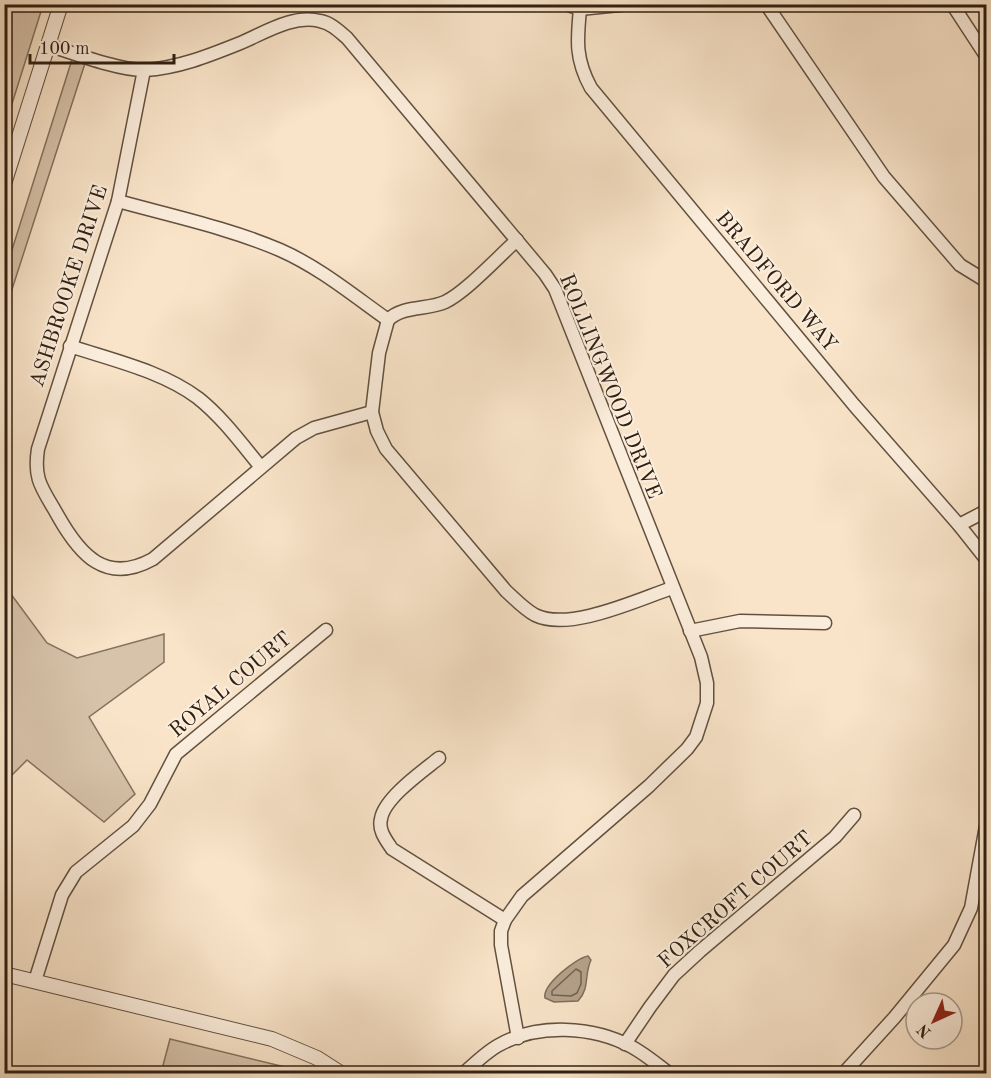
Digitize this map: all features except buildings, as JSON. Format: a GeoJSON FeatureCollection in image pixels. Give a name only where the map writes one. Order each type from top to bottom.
{"type":"FeatureCollection","features":[{"type":"Feature","properties":{"kind":"street"},"geometry":{"type":"LineString","coordinates":[[4,184],[61,4]]}},
{"type":"Feature","properties":{"kind":"street"},"geometry":{"type":"LineString","coordinates":[[565,4],[580,9],[628,4]]}},
{"type":"Feature","properties":{"kind":"street"},"geometry":{"type":"LineString","coordinates":[[766,4],[884,177],[960,264],[987,281]]}},
{"type":"Feature","properties":{"kind":"street"},"geometry":{"type":"LineString","coordinates":[[952,4],[987,56]]}},
{"type":"Feature","properties":{"kind":"street","name":"BRADFORD WAY"},"geometry":{"type":"LineString","coordinates":[[580,9],[578,58],[591,88],[854,405],[987,559]]}},
{"type":"Feature","properties":{"kind":"street","name":"ROLLINGWOOD DRIVE"},"geometry":{"type":"LineString","coordinates":[[48,45],[130,69],[144,70],[192,61],[295,20],[322,21],[336,28],[347,38],[517,240],[555,289],[701,657],[707,683],[707,703],[696,736],[687,749],[649,786],[522,896],[505,920],[501,931],[501,945],[518,1038]]}},
{"type":"Feature","properties":{"kind":"street","name":"ASHBROOKE DRIVE"},"geometry":{"type":"LineString","coordinates":[[144,70],[118,201],[38,448],[37,479],[73,542],[101,564],[118,569],[130,569],[142,564],[153,559],[260,466],[296,438],[314,428],[372,412]]}},
{"type":"Feature","properties":{"kind":"street"},"geometry":{"type":"LineString","coordinates":[[118,201],[282,250],[388,320]]}},
{"type":"Feature","properties":{"kind":"street"},"geometry":{"type":"LineString","coordinates":[[517,240],[458,293],[444,302],[402,311],[388,320],[379,353],[372,412],[377,431],[386,448],[506,591],[535,615],[548,619],[574,620],[672,588]]}},
{"type":"Feature","properties":{"kind":"street"},"geometry":{"type":"LineString","coordinates":[[70,346],[153,374],[182,388],[211,410],[260,466]]}},
{"type":"Feature","properties":{"kind":"street"},"geometry":{"type":"LineString","coordinates":[[959,525],[987,511]]}},
{"type":"Feature","properties":{"kind":"street"},"geometry":{"type":"LineString","coordinates":[[690,631],[740,621],[825,624]]}},
{"type":"Feature","properties":{"kind":"street","name":"ROYAL COURT"},"geometry":{"type":"LineString","coordinates":[[35,981],[62,895],[76,872],[133,826],[150,804],[176,754],[326,630]]}},
{"type":"Feature","properties":{"kind":"street"},"geometry":{"type":"LineString","coordinates":[[439,758],[395,796],[386,807],[380,826],[384,837],[392,849],[505,920]]}},
{"type":"Feature","properties":{"kind":"street","name":"FOXCROFT COURT"},"geometry":{"type":"LineString","coordinates":[[625,1044],[674,975],[835,837],[854,815]]}},
{"type":"Feature","properties":{"kind":"street"},"geometry":{"type":"LineString","coordinates":[[843,1074],[894,1018],[954,945],[972,908],[987,826]]}},
{"type":"Feature","properties":{"kind":"street"},"geometry":{"type":"LineString","coordinates":[[4,974],[272,1039],[317,1058],[342,1074]]}},
{"type":"Feature","properties":{"kind":"street"},"geometry":{"type":"LineString","coordinates":[[463,1074],[499,1045],[548,1031],[565,1030],[591,1033],[625,1044],[670,1074]]}},
{"type":"Feature","properties":{"kind":"shaded area"},"geometry":{"type":"Polygon","coordinates":[[[4,5],[43,5],[5,126],[4,5]]]}},
{"type":"Feature","properties":{"kind":"shaded area"},"geometry":{"type":"Polygon","coordinates":[[[75,50],[88,54],[5,311],[5,272],[75,50]]]}},
{"type":"Feature","properties":{"kind":"shaded area"},"geometry":{"type":"Polygon","coordinates":[[[5,586],[47,643],[77,658],[164,634],[164,662],[89,717],[135,794],[104,822],[27,760],[5,782],[5,586]]]}},
{"type":"Feature","properties":{"kind":"shaded area"},"geometry":{"type":"Polygon","coordinates":[[[170,1039],[285,1067],[298,1073],[161,1073],[170,1039]]]}},
{"type":"Feature","properties":{"kind":"water"},"geometry":{"type":"Polygon","coordinates":[[[588,956],[591,960],[586,986],[578,1001],[554,1002],[545,998],[549,986],[561,973],[588,956]]]}}]}
